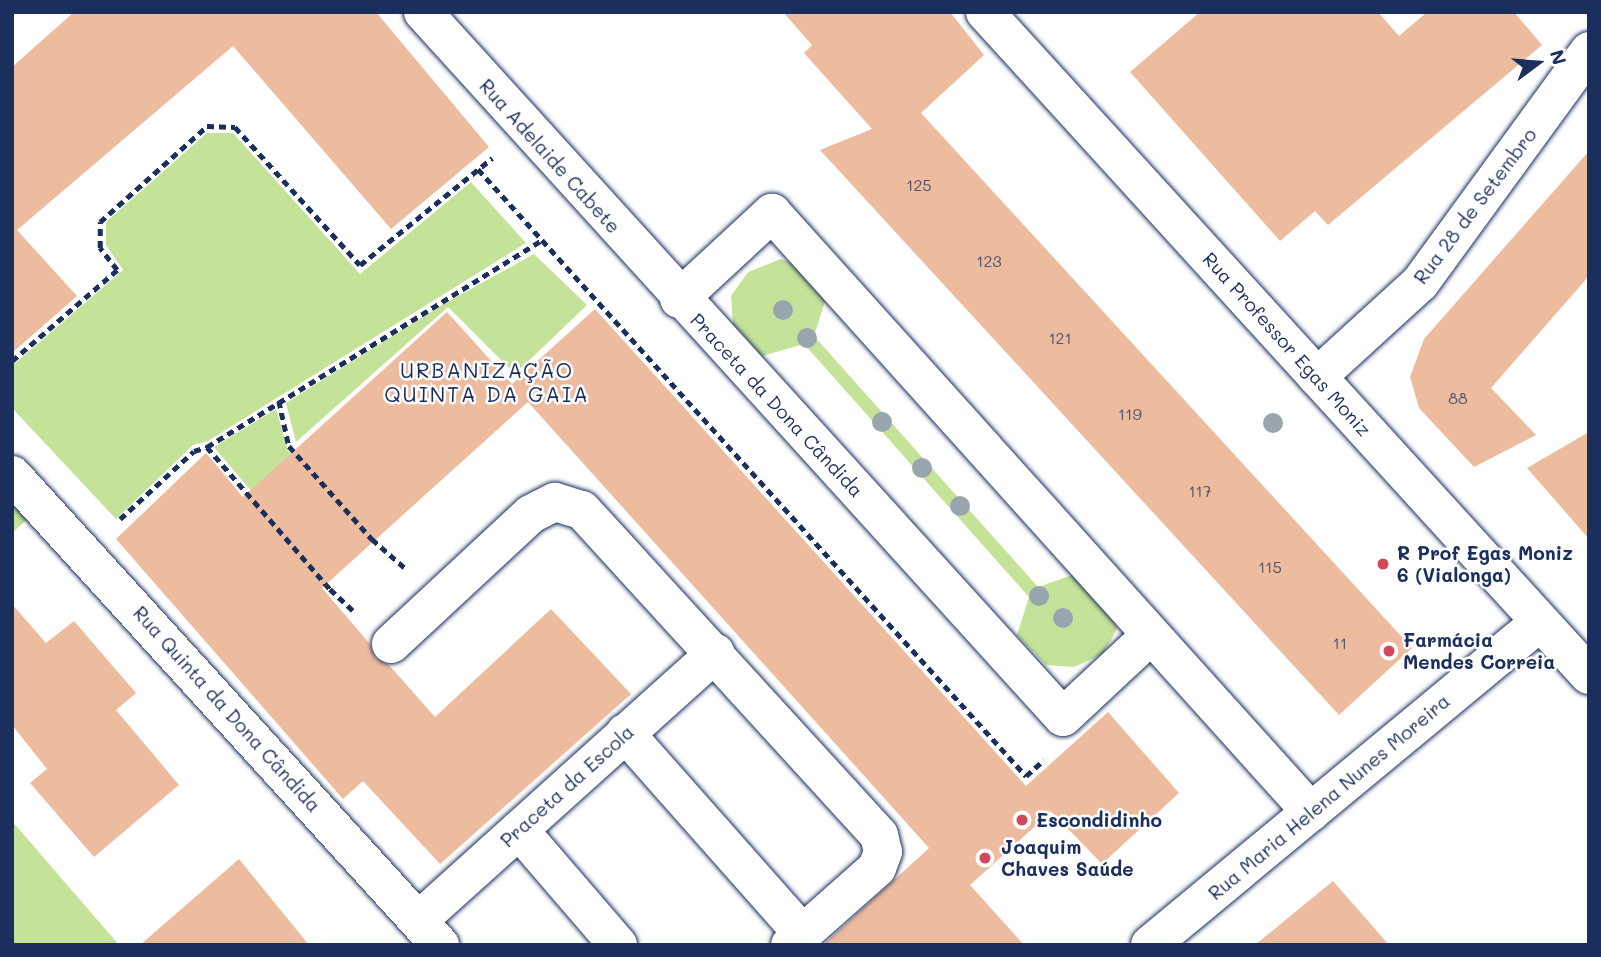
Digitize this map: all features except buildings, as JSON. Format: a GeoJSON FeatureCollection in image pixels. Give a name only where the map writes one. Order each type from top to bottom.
{"type":"FeatureCollection","features":[{"type":"Feature","properties":{"kind":"street","name":"Rua Adelaide Cabete"},"geometry":{"type":"LineString","coordinates":[[423,12],[526,131],[679,299]]}},
{"type":"Feature","properties":{"kind":"street","name":"Rua Professor Egas Moniz"},"geometry":{"type":"LineString","coordinates":[[985,12],[1589,675]]}},
{"type":"Feature","properties":{"kind":"street","name":"Rua 28 de Setembro"},"geometry":{"type":"LineString","coordinates":[[1317,377],[1420,283],[1589,51]]}},
{"type":"Feature","properties":{"kind":"street","name":"Praceta da Dona Cândida"},"geometry":{"type":"LineString","coordinates":[[1063,717],[679,299],[772,214],[1311,811]]}},
{"type":"Feature","properties":{"kind":"street","name":"Rua Quinta da Dona Cândida"},"geometry":{"type":"LineString","coordinates":[[12,475],[85,551],[429,932]]}},
{"type":"Feature","properties":{"kind":"street"},"geometry":{"type":"LineString","coordinates":[[391,644],[531,514],[555,502],[582,510],[716,653],[879,835],[883,852],[877,868],[796,939],[625,733]]}},
{"type":"Feature","properties":{"kind":"street","name":"Rua Maria Helena Nunes Moreira"},"geometry":{"type":"LineString","coordinates":[[1150,945],[1540,622]]}},
{"type":"Feature","properties":{"kind":"street"},"geometry":{"type":"LineString","coordinates":[[1063,717],[1151,635]]}},
{"type":"Feature","properties":{"kind":"street","name":"Praceta da Escola"},"geometry":{"type":"LineString","coordinates":[[429,932],[519,830],[716,653]]}},
{"type":"Feature","properties":{"kind":"street"},"geometry":{"type":"LineString","coordinates":[[519,830],[618,945]]}},
{"type":"Feature","properties":{"kind":"path"},"geometry":{"type":"LineString","coordinates":[[12,361],[117,270],[100,248],[100,222],[207,126],[235,127],[360,265],[526,131]]}},
{"type":"Feature","properties":{"kind":"path"},"geometry":{"type":"LineString","coordinates":[[478,169],[540,241],[1026,776],[1074,730],[1063,717]]}},
{"type":"Feature","properties":{"kind":"path"},"geometry":{"type":"LineString","coordinates":[[85,551],[194,451],[207,447],[540,241]]}},
{"type":"Feature","properties":{"kind":"path"},"geometry":{"type":"LineString","coordinates":[[279,401],[289,446],[372,539],[440,599]]}},
{"type":"Feature","properties":{"kind":"path"},"geometry":{"type":"LineString","coordinates":[[207,447],[330,589],[391,644]]}},
{"type":"Feature","properties":{"kind":"green space"},"geometry":{"type":"Polygon","coordinates":[[[207,133],[233,133],[360,274],[471,182],[526,243],[208,441],[193,445],[116,519],[12,408],[12,366],[123,270],[106,245],[106,222],[207,133]]]}},
{"type":"Feature","properties":{"kind":"green space"},"geometry":{"type":"Polygon","coordinates":[[[534,254],[587,305],[515,374],[448,307],[296,442],[286,403],[442,305],[534,254]]]}},
{"type":"Feature","properties":{"kind":"green space"},"geometry":{"type":"Polygon","coordinates":[[[781,259],[806,269],[827,295],[814,336],[1038,587],[1084,571],[1110,602],[1117,629],[1103,654],[1074,667],[1046,665],[1017,635],[1029,597],[804,344],[762,356],[733,324],[731,296],[748,272],[781,259]]]}},
{"type":"Feature","properties":{"kind":"green space"},"geometry":{"type":"Polygon","coordinates":[[[276,409],[288,450],[367,540],[325,578],[214,447],[276,409]]]}},
{"type":"Feature","properties":{"kind":"green space"},"geometry":{"type":"Polygon","coordinates":[[[12,497],[31,516],[12,533],[12,497]]]}},
{"type":"Feature","properties":{"kind":"green space"},"geometry":{"type":"Polygon","coordinates":[[[12,821],[119,945],[12,945],[12,821]]]}},
{"type":"Feature","properties":{"kind":"place","name":"R Prof Egas Moniz 6 (Vialonga)"},"geometry":{"type":"Point","coordinates":[1383,564]}},
{"type":"Feature","properties":{"kind":"place","name":"Farmácia Mendes Correia"},"geometry":{"type":"Point","coordinates":[1389,651]}},
{"type":"Feature","properties":{"kind":"place","name":"Escondidinho"},"geometry":{"type":"Point","coordinates":[1022,820]}},
{"type":"Feature","properties":{"kind":"place","name":"Joaquim Chaves Saúde"},"geometry":{"type":"Point","coordinates":[985,858]}},
{"type":"Feature","properties":{"kind":"district","name":"URBANIZAÇÃO QUINTA DA GAIA"},"geometry":{"type":"Point","coordinates":[487,382]}}]}
